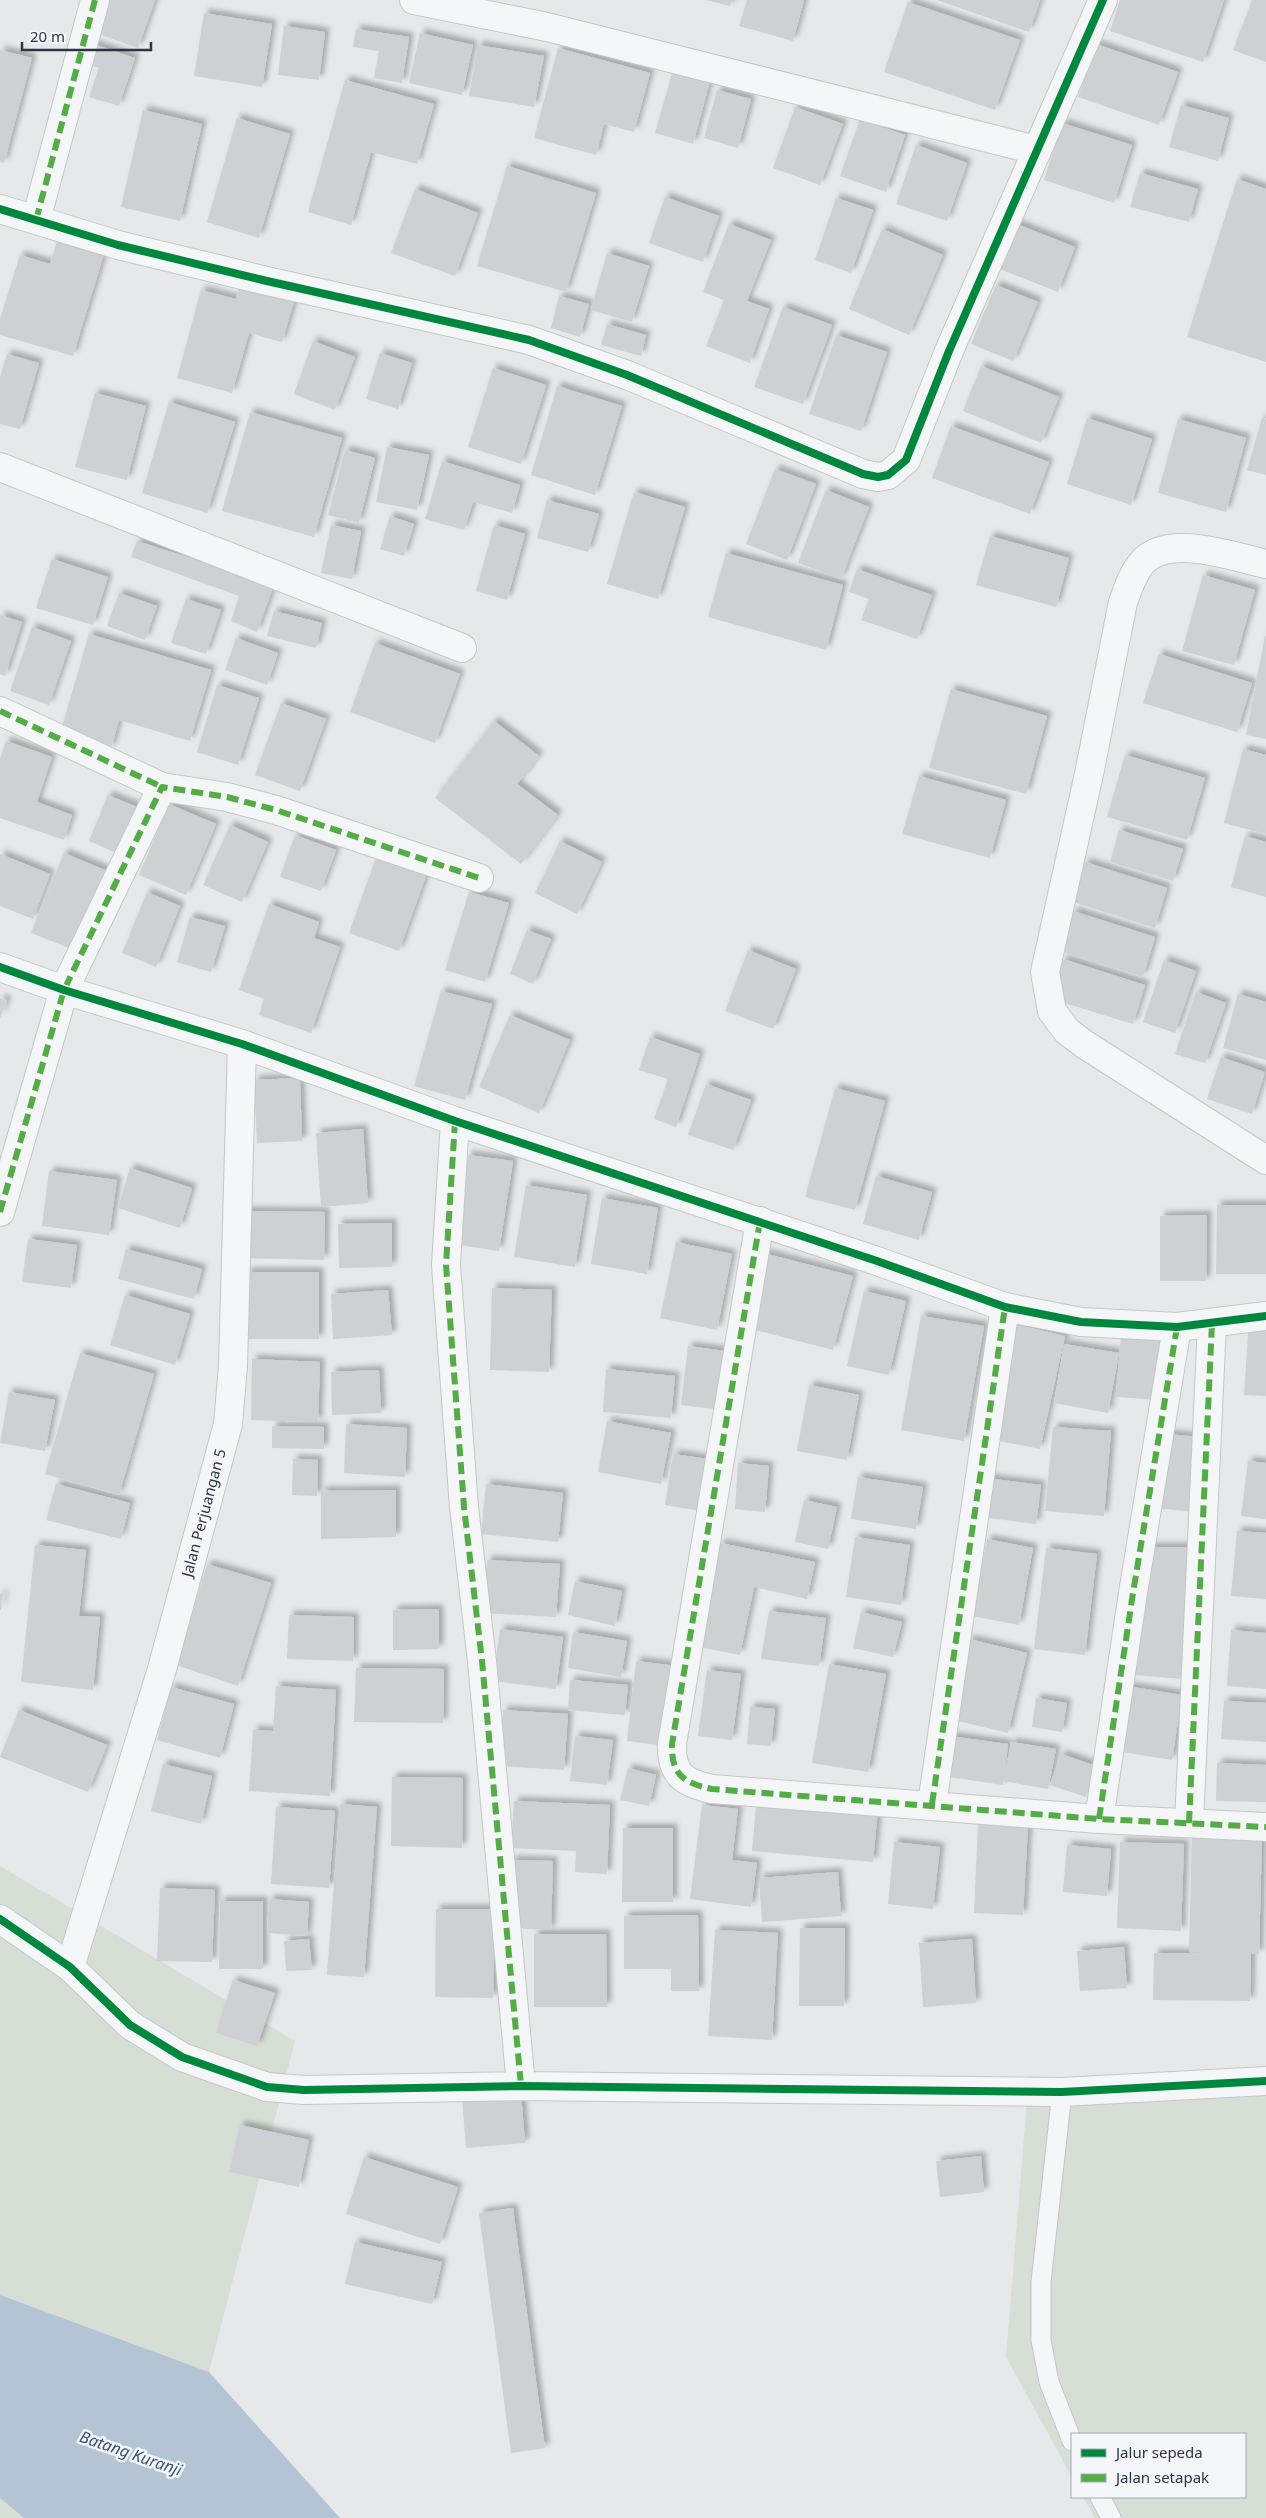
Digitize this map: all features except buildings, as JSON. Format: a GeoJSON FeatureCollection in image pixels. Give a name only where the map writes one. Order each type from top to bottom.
{"type":"FeatureCollection","features":[{"type":"Feature","properties":{"kind":"street"},"geometry":{"type":"LineString","coordinates":[[36,220],[95,0]]}},
{"type":"Feature","properties":{"kind":"street"},"geometry":{"type":"LineString","coordinates":[[414,0],[547,27],[1036,150]]}},
{"type":"Feature","properties":{"kind":"street"},"geometry":{"type":"LineString","coordinates":[[0,209],[118,245],[529,340],[627,375],[863,474],[878,477],[888,475],[906,460],[949,351],[1103,0]]}},
{"type":"Feature","properties":{"kind":"street"},"geometry":{"type":"LineString","coordinates":[[0,467],[462,648]]}},
{"type":"Feature","properties":{"kind":"street"},"geometry":{"type":"LineString","coordinates":[[1266,564],[1197,549],[1174,548],[1154,554],[1148,558],[1142,563],[1133,577],[1123,602],[1089,774],[1046,972],[1047,992],[1052,1011],[1066,1031],[1266,1160]]}},
{"type":"Feature","properties":{"kind":"street"},"geometry":{"type":"LineString","coordinates":[[0,711],[162,787],[227,797],[276,810],[479,878]]}},
{"type":"Feature","properties":{"kind":"street"},"geometry":{"type":"LineString","coordinates":[[0,1212],[64,990],[162,787]]}},
{"type":"Feature","properties":{"kind":"street"},"geometry":{"type":"LineString","coordinates":[[0,967],[64,990],[242,1044],[455,1121],[760,1222],[1005,1307],[1081,1322],[1177,1327],[1266,1316]]}},
{"type":"Feature","properties":{"kind":"street","name":"Jalan Perjuangan 5"},"geometry":{"type":"LineString","coordinates":[[70,1967],[164,1660],[228,1424],[233,1366],[242,1044]]}},
{"type":"Feature","properties":{"kind":"street"},"geometry":{"type":"LineString","coordinates":[[455,1121],[447,1274],[464,1507],[482,1661],[521,2086]]}},
{"type":"Feature","properties":{"kind":"street"},"geometry":{"type":"LineString","coordinates":[[760,1222],[672,1744],[674,1764],[685,1780],[712,1789],[932,1804],[1099,1819],[1266,1827]]}},
{"type":"Feature","properties":{"kind":"street"},"geometry":{"type":"LineString","coordinates":[[932,1804],[1005,1307]]}},
{"type":"Feature","properties":{"kind":"street"},"geometry":{"type":"LineString","coordinates":[[1189,1823],[1212,1323]]}},
{"type":"Feature","properties":{"kind":"street"},"geometry":{"type":"LineString","coordinates":[[1099,1819],[1133,1593],[1177,1327]]}},
{"type":"Feature","properties":{"kind":"street"},"geometry":{"type":"LineString","coordinates":[[0,1919],[70,1967],[130,2025],[175,2052],[267,2087],[304,2090],[521,2086],[1062,2092],[1266,2081]]}},
{"type":"Feature","properties":{"kind":"lane"},"geometry":{"type":"LineString","coordinates":[[1062,2092],[1041,2282],[1041,2340],[1049,2382],[1071,2438]]}},
{"type":"Feature","properties":{"kind":"lane"},"geometry":{"type":"LineString","coordinates":[[1101,2498],[1111,2518]]}},
{"type":"Feature","properties":{"kind":"shaded area"},"geometry":{"type":"Polygon","coordinates":[[[0,1866],[295,2041],[209,2372],[0,2295],[0,1866]]]}},
{"type":"Feature","properties":{"kind":"shaded area"},"geometry":{"type":"Polygon","coordinates":[[[1029,2076],[1266,2087],[1266,2518],[1095,2518],[1084,2498],[1246,2498],[1246,2433],[1071,2433],[1071,2475],[1006,2357],[1029,2076]]]}},
{"type":"Feature","properties":{"kind":"shaded area"},"geometry":{"type":"Polygon","coordinates":[[[0,2498],[24,2518],[0,2518],[0,2498]]]}},
{"type":"Feature","properties":{"kind":"water","name":"Batang Kuranji"},"geometry":{"type":"Polygon","coordinates":[[[0,2295],[209,2372],[340,2518],[24,2518],[0,2498],[0,2295]]]}},
{"type":"Feature","properties":{"kind":"marked path"},"geometry":{"type":"LineString","coordinates":[[36,220],[95,0]]}},
{"type":"Feature","properties":{"kind":"marked path"},"geometry":{"type":"LineString","coordinates":[[0,711],[162,787]]}},
{"type":"Feature","properties":{"kind":"marked path"},"geometry":{"type":"LineString","coordinates":[[0,1212],[64,990],[162,787],[227,797],[276,810],[479,878]]}},
{"type":"Feature","properties":{"kind":"marked path"},"geometry":{"type":"LineString","coordinates":[[455,1121],[446,1265],[464,1507],[482,1661],[521,2086]]}},
{"type":"Feature","properties":{"kind":"marked path"},"geometry":{"type":"LineString","coordinates":[[760,1221],[672,1744],[674,1763],[681,1776],[694,1784],[712,1789],[1099,1819],[1266,1827]]}},
{"type":"Feature","properties":{"kind":"marked path"},"geometry":{"type":"LineString","coordinates":[[932,1804],[1005,1307]]}},
{"type":"Feature","properties":{"kind":"marked path"},"geometry":{"type":"LineString","coordinates":[[1189,1823],[1212,1323]]}},
{"type":"Feature","properties":{"kind":"marked path"},"geometry":{"type":"LineString","coordinates":[[1099,1819],[1133,1593],[1177,1327]]}},
{"type":"Feature","properties":{"kind":"cycle path"},"geometry":{"type":"LineString","coordinates":[[0,209],[118,245],[267,281],[529,340],[627,375],[863,474],[878,477],[888,475],[906,460],[949,351],[1103,0]]}},
{"type":"Feature","properties":{"kind":"cycle path"},"geometry":{"type":"LineString","coordinates":[[0,967],[64,990],[242,1044],[455,1121],[877,1261],[1005,1307],[1081,1322],[1177,1327],[1266,1316]]}},
{"type":"Feature","properties":{"kind":"cycle path"},"geometry":{"type":"LineString","coordinates":[[0,1919],[70,1967],[130,2025],[182,2057],[267,2087],[304,2090],[521,2086],[1062,2092],[1266,2081]]}}]}
